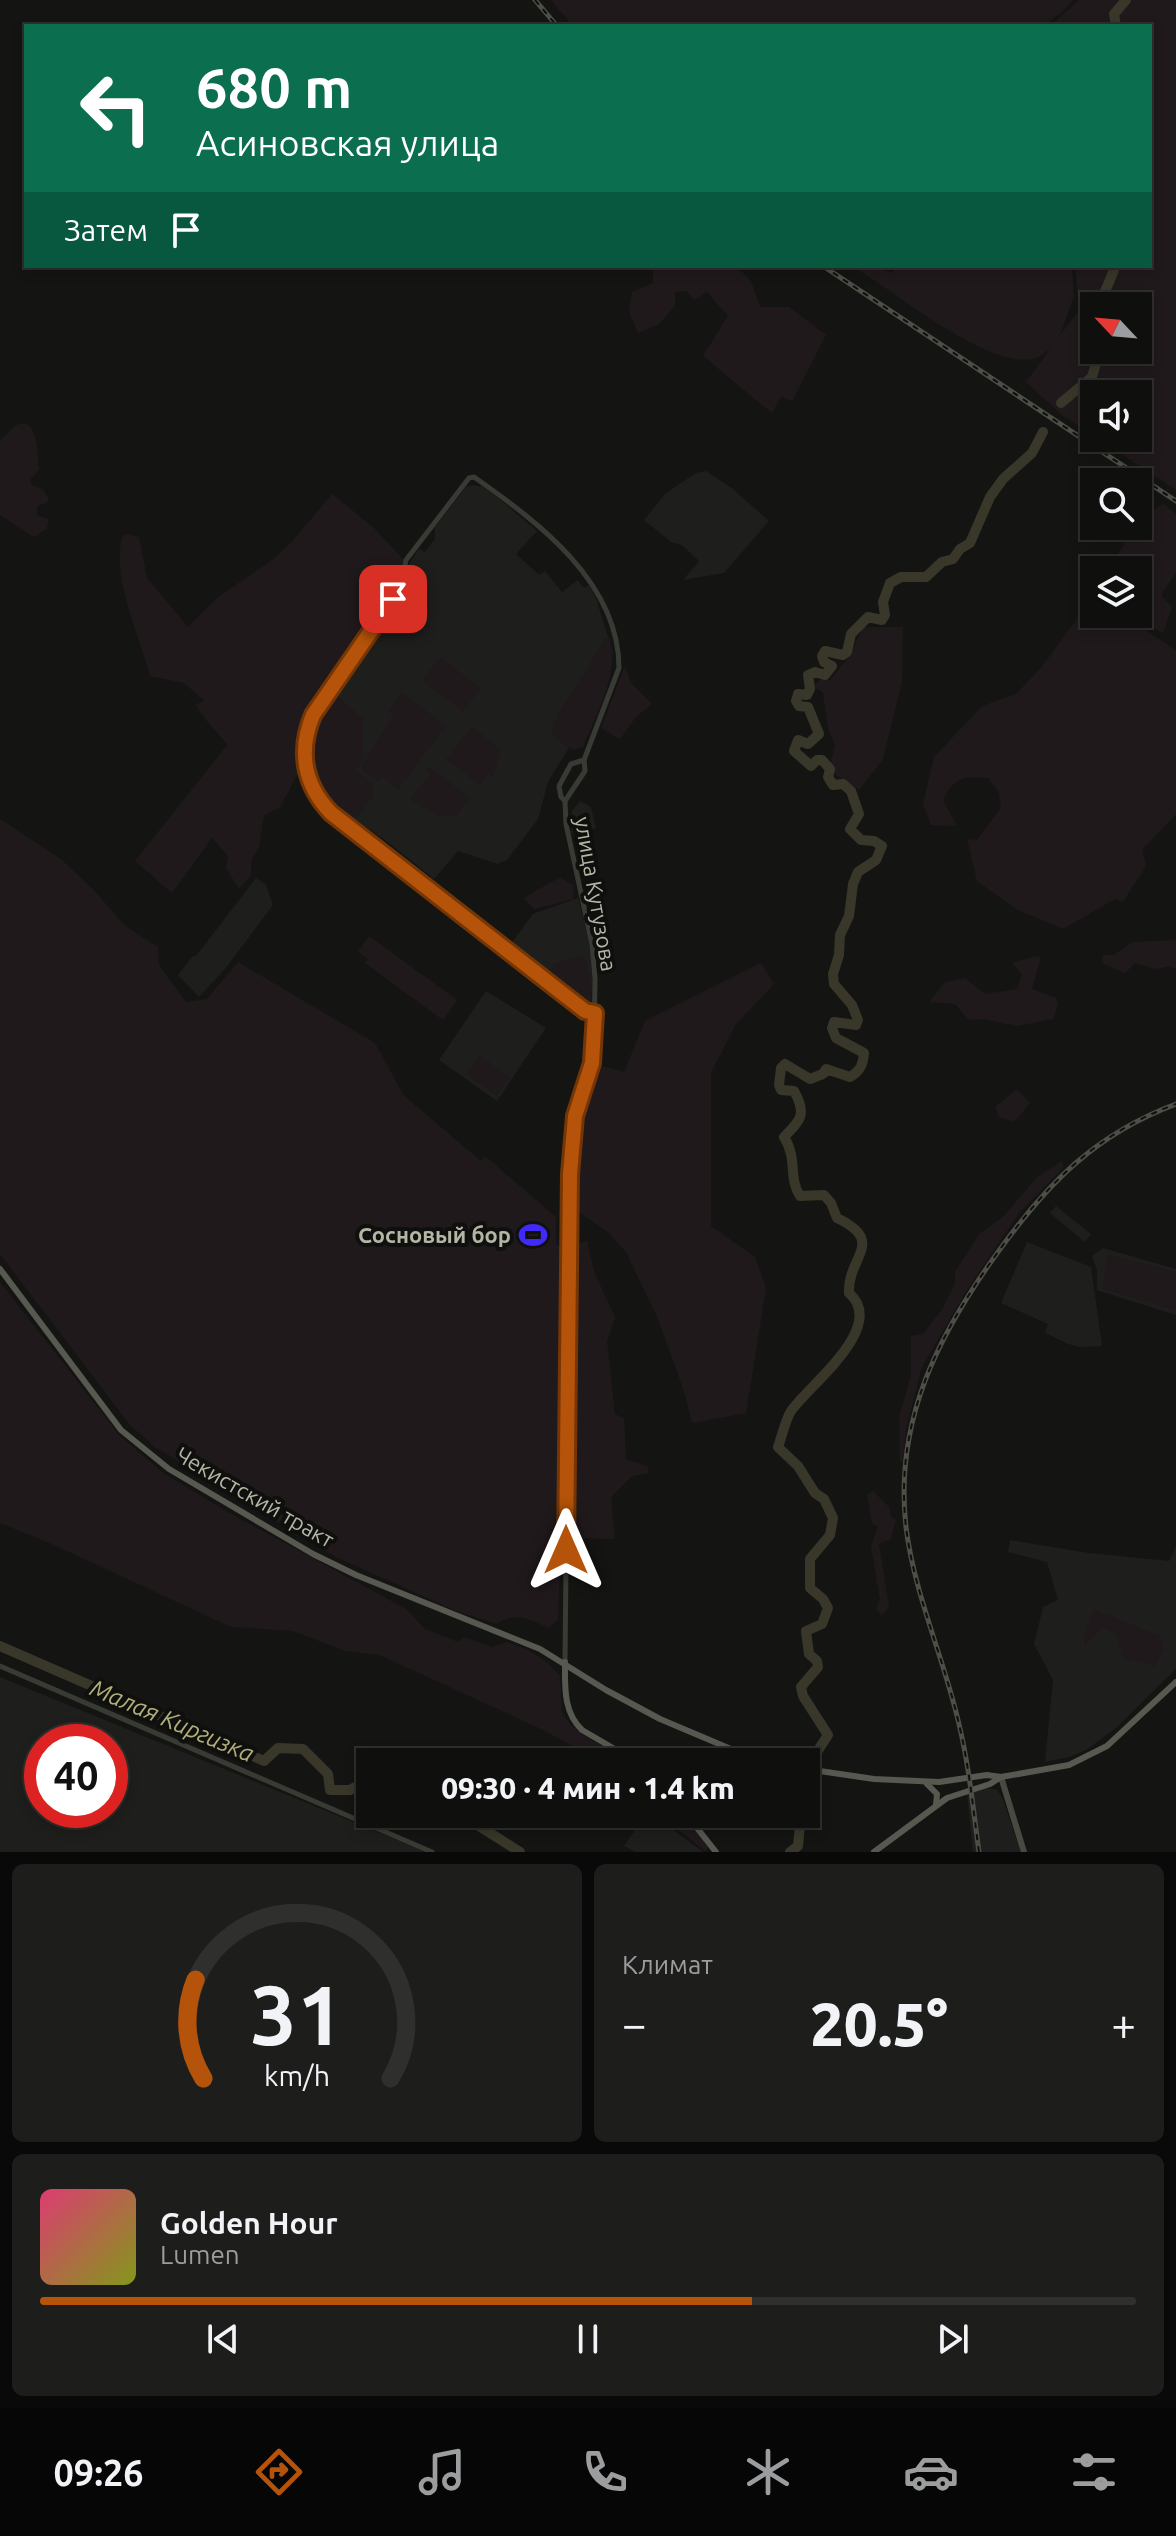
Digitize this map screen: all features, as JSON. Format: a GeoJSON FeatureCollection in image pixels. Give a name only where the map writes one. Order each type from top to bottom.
{"type":"FeatureCollection","features":[{"type":"Feature","properties":{"kind":"main road","name":"Чекистский тракт"},"geometry":{"type":"LineString","coordinates":[[0,1269],[121,1430],[169,1469],[356,1575],[540,1649],[660,1719],[729,1748]]}},
{"type":"Feature","properties":{"kind":"main road"},"geometry":{"type":"LineString","coordinates":[[565,1662],[566,1694],[574,1723],[613,1748]]}},
{"type":"Feature","properties":{"kind":"main road"},"geometry":{"type":"LineString","coordinates":[[820,1771],[923,1782],[987,1775],[1001,1777],[1046,1770],[1090,1757],[1122,1735],[1176,1682]]}},
{"type":"Feature","properties":{"kind":"main road"},"geometry":{"type":"LineString","coordinates":[[874,1852],[958,1792],[990,1784],[1001,1777]]}},
{"type":"Feature","properties":{"kind":"main road"},"geometry":{"type":"LineString","coordinates":[[1001,1777],[1024,1852]]}},
{"type":"Feature","properties":{"kind":"main road"},"geometry":{"type":"LineString","coordinates":[[923,1782],[935,1789],[936,1805]]}},
{"type":"Feature","properties":{"kind":"main road"},"geometry":{"type":"LineString","coordinates":[[697,1828],[716,1852]]}},
{"type":"Feature","properties":{"kind":"street"},"geometry":{"type":"LineString","coordinates":[[584,760],[619,668],[619,653],[599,596],[584,570],[568,553],[507,500],[474,477],[465,481],[406,560],[402,583],[384,615],[313,715],[304,747],[308,778],[317,799],[331,813],[585,1011],[595,1013]]}},
{"type":"Feature","properties":{"kind":"street","name":"улица Кутузова"},"geometry":{"type":"LineString","coordinates":[[565,801],[581,778],[586,765],[584,760],[571,764],[560,781],[559,792],[565,801],[566,824],[592,944],[595,1013],[592,1063],[575,1116],[570,1174],[565,1662]]}},
{"type":"Feature","properties":{"kind":"street"},"geometry":{"type":"LineString","coordinates":[[0,1666],[432,1852]]}},
{"type":"Feature","properties":{"kind":"shaded area"},"geometry":{"type":"Polygon","coordinates":[[[551,0],[1073,0],[1046,24],[571,24],[551,0]]]}},
{"type":"Feature","properties":{"kind":"shaded area"},"geometry":{"type":"Polygon","coordinates":[[[1079,0],[1176,0],[1176,490],[1152,474],[1152,468],[1143,468],[1118,452],[1152,452],[1152,380],[1080,380],[1080,427],[1062,415],[1026,382],[1050,349],[1040,356],[1021,360],[998,355],[944,328],[855,268],[879,268],[892,273],[894,268],[1072,268],[1074,297],[1059,337],[1079,310],[1075,268],[1152,268],[1152,24],[1052,24],[1079,0]]]}},
{"type":"Feature","properties":{"kind":"shaded area"},"geometry":{"type":"Polygon","coordinates":[[[653,268],[738,268],[751,281],[760,307],[789,307],[826,335],[792,401],[781,396],[772,413],[703,356],[728,316],[707,292],[695,300],[686,291],[675,292],[675,306],[659,324],[638,333],[629,312],[632,292],[653,283],[653,268]]]}},
{"type":"Feature","properties":{"kind":"shaded area"},"geometry":{"type":"Polygon","coordinates":[[[25,423],[35,437],[39,469],[30,480],[49,499],[47,503],[37,506],[37,515],[49,519],[47,528],[34,537],[0,515],[0,441],[16,425],[25,423]]]}},
{"type":"Feature","properties":{"kind":"shaded area"},"geometry":{"type":"Polygon","coordinates":[[[706,471],[733,489],[769,521],[724,573],[683,580],[699,561],[682,545],[671,542],[644,520],[666,493],[696,473],[706,471]]]}},
{"type":"Feature","properties":{"kind":"shaded area"},"geometry":{"type":"Polygon","coordinates":[[[474,485],[497,497],[537,531],[516,554],[539,575],[545,571],[562,592],[578,580],[584,588],[589,585],[613,653],[586,720],[548,782],[538,819],[507,860],[498,864],[458,851],[434,879],[335,805],[317,781],[311,748],[323,714],[359,665],[357,663],[407,599],[404,595],[410,562],[419,549],[425,552],[435,539],[435,527],[467,486],[474,485]]]}},
{"type":"Feature","properties":{"kind":"shaded area"},"geometry":{"type":"Polygon","coordinates":[[[332,494],[373,527],[404,560],[399,579],[379,620],[312,714],[305,730],[303,764],[280,807],[264,815],[259,847],[251,861],[251,875],[239,889],[226,868],[228,856],[212,838],[172,893],[135,861],[228,744],[196,704],[205,701],[184,683],[150,676],[124,589],[120,554],[122,537],[126,534],[139,537],[147,578],[188,627],[218,597],[271,561],[291,543],[332,494]]]}},
{"type":"Feature","properties":{"kind":"shaded area"},"geometry":{"type":"Polygon","coordinates":[[[1163,504],[1176,514],[1176,573],[1161,595],[1172,607],[1163,633],[1152,627],[1152,556],[1117,556],[1126,540],[1152,540],[1152,511],[1163,504]]]}},
{"type":"Feature","properties":{"kind":"shaded area"},"geometry":{"type":"Polygon","coordinates":[[[1080,599],[1080,628],[1142,628],[1176,650],[1176,814],[1142,850],[1146,866],[1123,902],[1115,899],[1063,929],[1016,909],[977,881],[967,839],[977,840],[1001,808],[999,793],[988,778],[961,780],[947,793],[943,800],[957,826],[931,825],[923,804],[934,757],[982,706],[1016,694],[1040,669],[1077,619],[1080,599]]]}},
{"type":"Feature","properties":{"kind":"shaded area"},"geometry":{"type":"Polygon","coordinates":[[[863,627],[903,627],[902,681],[883,759],[859,790],[829,770],[835,745],[828,728],[823,692],[813,687],[821,679],[830,680],[850,656],[863,627]]]}},
{"type":"Feature","properties":{"kind":"shaded area"},"geometry":{"type":"Polygon","coordinates":[[[609,637],[612,665],[605,693],[583,747],[574,750],[564,746],[551,732],[559,712],[609,637]]]}},
{"type":"Feature","properties":{"kind":"shaded area"},"geometry":{"type":"Polygon","coordinates":[[[440,657],[481,688],[463,712],[422,681],[440,657]]]}},
{"type":"Feature","properties":{"kind":"shaded area"},"geometry":{"type":"Polygon","coordinates":[[[625,666],[631,683],[652,704],[636,717],[620,739],[601,728],[625,666]]]}},
{"type":"Feature","properties":{"kind":"shaded area"},"geometry":{"type":"Polygon","coordinates":[[[402,692],[446,726],[398,790],[382,777],[378,781],[360,769],[393,714],[388,710],[402,692]]]}},
{"type":"Feature","properties":{"kind":"shaded area"},"geometry":{"type":"Polygon","coordinates":[[[337,696],[363,718],[363,760],[356,770],[373,783],[374,796],[355,819],[326,792],[313,762],[317,730],[337,696]]]}},
{"type":"Feature","properties":{"kind":"shaded area"},"geometry":{"type":"Polygon","coordinates":[[[472,726],[501,750],[493,778],[488,774],[479,786],[445,760],[472,726]]]}},
{"type":"Feature","properties":{"kind":"shaded area"},"geometry":{"type":"Polygon","coordinates":[[[429,766],[470,798],[456,816],[437,816],[410,799],[430,774],[426,770],[429,766]]]}},
{"type":"Feature","properties":{"kind":"shaded area"},"geometry":{"type":"Polygon","coordinates":[[[580,801],[591,807],[596,828],[571,833],[572,811],[580,801]]]}},
{"type":"Feature","properties":{"kind":"shaded area","name":"Сосновый бор"},"geometry":{"type":"Polygon","coordinates":[[[0,819],[62,860],[94,890],[124,925],[158,947],[159,965],[186,1002],[207,999],[238,962],[375,1043],[404,1096],[481,1161],[485,1156],[556,1217],[556,1244],[563,1249],[561,1537],[558,1619],[549,1628],[516,1617],[496,1624],[454,1610],[336,1557],[155,1447],[130,1425],[0,1254],[0,819]]]}},
{"type":"Feature","properties":{"kind":"shaded area"},"geometry":{"type":"Polygon","coordinates":[[[560,877],[574,886],[573,899],[534,909],[524,898],[560,877]]]}},
{"type":"Feature","properties":{"kind":"shaded area"},"geometry":{"type":"Polygon","coordinates":[[[256,878],[266,885],[273,905],[225,969],[199,997],[178,975],[256,878]]]}},
{"type":"Feature","properties":{"kind":"shaded area"},"geometry":{"type":"Polygon","coordinates":[[[578,898],[590,945],[591,1008],[585,1009],[508,948],[533,914],[578,898]]]}},
{"type":"Feature","properties":{"kind":"shaded area"},"geometry":{"type":"Polygon","coordinates":[[[369,936],[457,1000],[443,1020],[365,963],[368,959],[358,952],[369,936]]]}},
{"type":"Feature","properties":{"kind":"shaded area"},"geometry":{"type":"Polygon","coordinates":[[[1176,940],[1176,969],[1170,966],[1155,969],[1135,963],[1125,973],[1102,963],[1103,955],[1114,955],[1133,942],[1176,940]]]}},
{"type":"Feature","properties":{"kind":"shaded area"},"geometry":{"type":"Polygon","coordinates":[[[584,955],[591,988],[587,1008],[547,976],[553,964],[584,955]]]}},
{"type":"Feature","properties":{"kind":"shaded area"},"geometry":{"type":"Polygon","coordinates":[[[1041,957],[1032,989],[1056,998],[1058,1005],[1053,1019],[1017,1026],[984,1019],[969,1020],[955,1004],[929,1002],[945,982],[965,978],[985,994],[1017,989],[1022,974],[1012,963],[1041,957]]]}},
{"type":"Feature","properties":{"kind":"shaded area"},"geometry":{"type":"Polygon","coordinates":[[[761,963],[774,984],[736,1024],[711,1073],[711,1226],[755,1257],[766,1288],[746,1413],[692,1423],[658,1319],[626,1252],[609,1233],[576,1210],[574,1170],[577,1136],[594,1064],[624,1072],[645,1021],[761,963]]]}},
{"type":"Feature","properties":{"kind":"shaded area"},"geometry":{"type":"Polygon","coordinates":[[[486,991],[546,1028],[497,1101],[439,1060],[486,991]]]}},
{"type":"Feature","properties":{"kind":"shaded area"},"geometry":{"type":"Polygon","coordinates":[[[479,1055],[510,1077],[497,1096],[465,1074],[479,1055]]]}},
{"type":"Feature","properties":{"kind":"shaded area"},"geometry":{"type":"Polygon","coordinates":[[[1017,1089],[1030,1103],[1014,1122],[999,1117],[995,1107],[1017,1089]]]}},
{"type":"Feature","properties":{"kind":"shaded area"},"geometry":{"type":"Polygon","coordinates":[[[1062,1161],[1064,1167],[1020,1212],[967,1290],[922,1367],[906,1428],[903,1461],[900,1463],[899,1418],[911,1375],[911,1336],[923,1334],[943,1308],[955,1284],[955,1272],[979,1234],[1004,1216],[1037,1177],[1062,1161]]]}},
{"type":"Feature","properties":{"kind":"shaded area"},"geometry":{"type":"Polygon","coordinates":[[[1056,1206],[1091,1234],[1085,1242],[1050,1213],[1056,1206]]]}},
{"type":"Feature","properties":{"kind":"shaded area"},"geometry":{"type":"Polygon","coordinates":[[[587,1241],[594,1272],[615,1317],[607,1342],[615,1414],[624,1418],[626,1459],[647,1466],[649,1473],[632,1476],[611,1497],[615,1539],[572,1538],[575,1245],[587,1241]]]}},
{"type":"Feature","properties":{"kind":"shaded area"},"geometry":{"type":"Polygon","coordinates":[[[1027,1242],[1091,1267],[1102,1346],[1068,1344],[1045,1333],[1048,1324],[1001,1303],[1027,1242]]]}},
{"type":"Feature","properties":{"kind":"shaded area"},"geometry":{"type":"Polygon","coordinates":[[[1103,1248],[1176,1269],[1176,1315],[1097,1290],[1097,1270],[1092,1256],[1103,1248]]]}},
{"type":"Feature","properties":{"kind":"shaded area"},"geometry":{"type":"Polygon","coordinates":[[[1107,1254],[1176,1272],[1176,1311],[1103,1289],[1107,1254]]]}},
{"type":"Feature","properties":{"kind":"shaded area"},"geometry":{"type":"Polygon","coordinates":[[[0,1282],[120,1436],[162,1472],[224,1510],[406,1609],[425,1629],[458,1642],[464,1637],[492,1647],[507,1642],[528,1650],[548,1663],[560,1676],[562,1712],[570,1724],[606,1748],[577,1748],[380,1655],[345,1651],[293,1631],[231,1627],[0,1523],[0,1282]]]}},
{"type":"Feature","properties":{"kind":"shaded area"},"geometry":{"type":"Polygon","coordinates":[[[873,1491],[889,1507],[891,1517],[896,1520],[891,1539],[879,1544],[889,1607],[882,1615],[876,1609],[880,1599],[871,1546],[878,1527],[872,1523],[867,1494],[873,1491]]]}},
{"type":"Feature","properties":{"kind":"shaded area"},"geometry":{"type":"Polygon","coordinates":[[[1010,1540],[1089,1553],[1169,1561],[1176,1547],[1176,1669],[1116,1728],[1086,1750],[1069,1757],[1045,1762],[1053,1680],[1034,1644],[1043,1607],[1058,1600],[1047,1562],[1008,1552],[1010,1540]]]}},
{"type":"Feature","properties":{"kind":"shaded area"},"geometry":{"type":"Polygon","coordinates":[[[1093,1609],[1160,1636],[1164,1650],[1155,1666],[1123,1659],[1116,1634],[1103,1628],[1084,1647],[1093,1609]]]}},
{"type":"Feature","properties":{"kind":"shaded area"},"geometry":{"type":"Polygon","coordinates":[[[0,1677],[114,1724],[24,1724],[24,1828],[128,1828],[128,1730],[356,1824],[356,1828],[367,1828],[425,1852],[0,1852],[0,1677]]]}},
{"type":"Feature","properties":{"kind":"shaded area"},"geometry":{"type":"Polygon","coordinates":[[[989,1788],[997,1790],[1002,1797],[1021,1852],[973,1852],[967,1793],[989,1788]]]}},
{"type":"Feature","properties":{"kind":"shaded area"},"geometry":{"type":"Polygon","coordinates":[[[636,1828],[671,1828],[703,1852],[635,1852],[624,1846],[636,1828]]]}},
{"type":"Feature","properties":{"kind":"shaded area"},"geometry":{"type":"Polygon","coordinates":[[[676,1828],[694,1828],[708,1847],[705,1851],[676,1828]]]}},
{"type":"Feature","properties":{"kind":"waterway","name":"Малая Киргизка"},"geometry":{"type":"LineString","coordinates":[[1116,24],[1114,14],[1126,0]]}},
{"type":"Feature","properties":{"kind":"waterway","name":"Малая Киргизка"},"geometry":{"type":"LineString","coordinates":[[1105,292],[1113,268]]}},
{"type":"Feature","properties":{"kind":"waterway","name":"Малая Киргизка"},"geometry":{"type":"LineString","coordinates":[[1061,403],[1092,377],[1096,364]]}},
{"type":"Feature","properties":{"kind":"waterway","name":"Малая Киргизка"},"geometry":{"type":"LineString","coordinates":[[820,1748],[828,1735],[803,1696],[801,1687],[818,1667],[817,1661],[809,1654],[806,1631],[822,1624],[828,1608],[810,1588],[810,1559],[830,1535],[833,1518],[824,1499],[815,1493],[798,1466],[778,1447],[791,1411],[853,1338],[859,1322],[858,1307],[849,1293],[850,1280],[862,1243],[860,1235],[837,1218],[824,1195],[800,1196],[796,1189],[791,1153],[784,1137],[798,1121],[801,1111],[794,1091],[781,1090],[779,1085],[781,1068],[785,1064],[810,1079],[823,1074],[826,1069],[850,1077],[862,1064],[864,1053],[836,1038],[832,1028],[834,1022],[856,1025],[858,1020],[852,1005],[834,984],[833,974],[839,955],[840,935],[849,916],[853,884],[858,872],[876,860],[882,846],[874,841],[861,840],[850,829],[859,814],[851,791],[843,784],[833,785],[828,777],[830,769],[822,760],[811,766],[794,751],[798,740],[808,744],[819,734],[808,707],[799,706],[796,701],[798,694],[807,695],[810,689],[808,675],[815,672],[825,675],[832,666],[824,662],[822,656],[825,651],[843,655],[847,652],[851,634],[868,617],[882,620],[885,615],[883,602],[890,583],[901,577],[926,577],[970,543],[990,497],[1003,479],[1032,453],[1043,432]]}},
{"type":"Feature","properties":{"kind":"waterway","name":"Малая Киргизка"},"geometry":{"type":"LineString","coordinates":[[0,1646],[264,1761],[278,1748],[303,1749],[328,1774],[330,1790],[350,1790],[356,1787]]}},
{"type":"Feature","properties":{"kind":"waterway","name":"Малая Киргизка"},"geometry":{"type":"LineString","coordinates":[[482,1828],[520,1852]]}},
{"type":"Feature","properties":{"kind":"waterway","name":"Малая Киргизка"},"geometry":{"type":"LineString","coordinates":[[790,1852],[798,1846],[800,1828]]}},
{"type":"Feature","properties":{"kind":"railway"},"geometry":{"type":"LineString","coordinates":[[535,0],[555,24]]}},
{"type":"Feature","properties":{"kind":"railway"},"geometry":{"type":"LineString","coordinates":[[826,268],[1176,501]]}},
{"type":"Feature","properties":{"kind":"railway"},"geometry":{"type":"LineString","coordinates":[[979,1852],[962,1736],[915,1576],[906,1527],[904,1488],[914,1415],[939,1348],[957,1315],[976,1283],[1035,1204],[1097,1146],[1147,1116],[1176,1104]]}},
{"type":"Feature","properties":{"kind":"place","name":"Сосновый бор"},"geometry":{"type":"Point","coordinates":[533,1235]}},
{"type":"Feature","properties":{"kind":"route"},"geometry":{"type":"LineString","coordinates":[[393,599],[313,715],[304,747],[304,763],[317,799],[388,859],[585,1011],[595,1013],[592,1063],[575,1116],[571,1144],[566,1550]]}}]}
